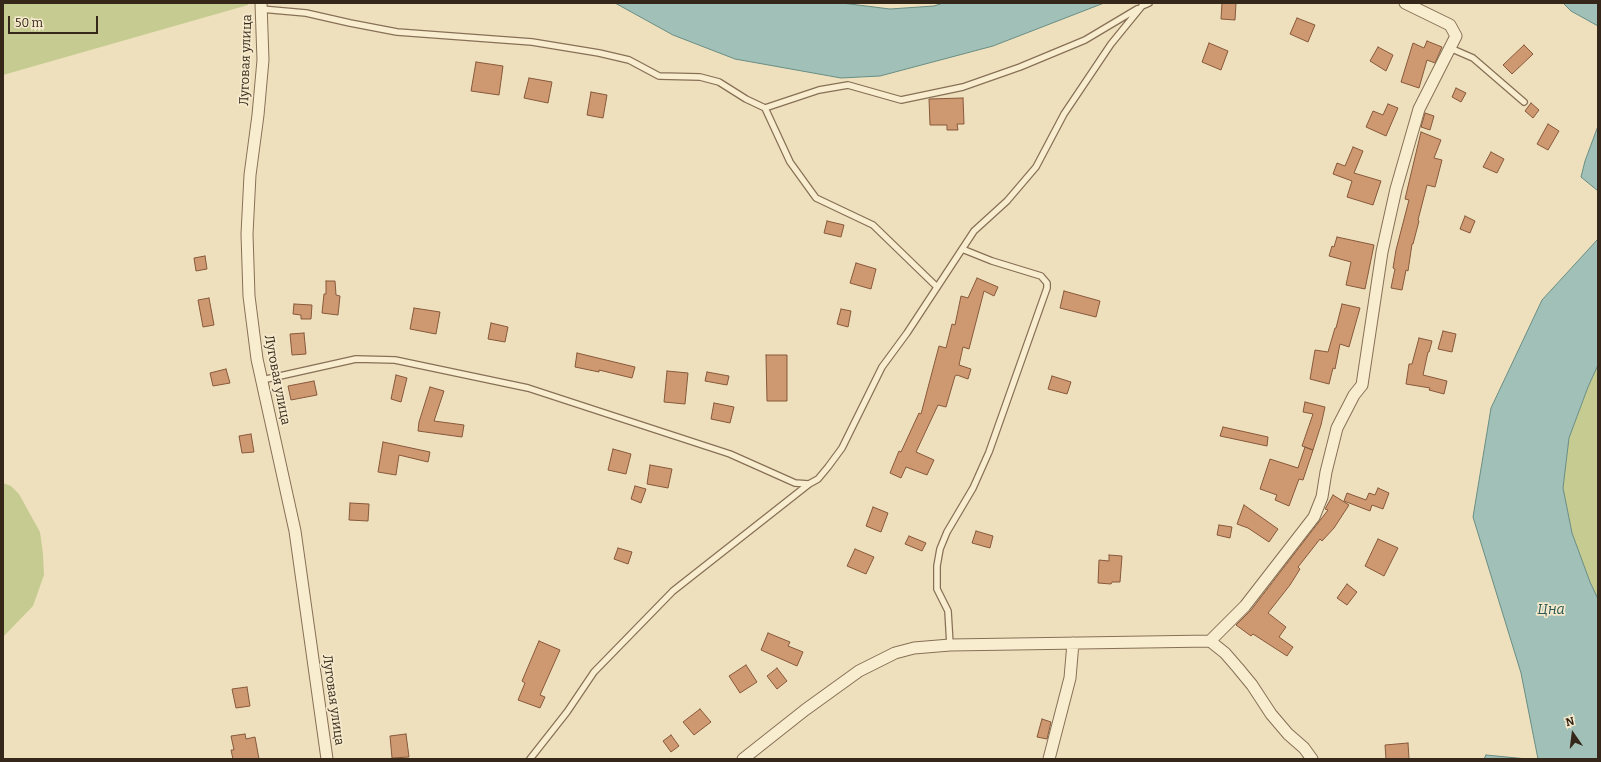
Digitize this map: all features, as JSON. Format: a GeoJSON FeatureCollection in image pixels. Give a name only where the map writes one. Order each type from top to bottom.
{"type":"FeatureCollection","features":[{"type":"Feature","properties":{"kind":"street"},"geometry":{"type":"LineString","coordinates":[[1210,641],[1245,606],[1314,517],[1322,498],[1326,472],[1337,428],[1354,395],[1362,385],[1382,252],[1398,182],[1419,109],[1456,36],[1450,25],[1405,3]]}},
{"type":"Feature","properties":{"kind":"street","name":"Луговая улица"},"geometry":{"type":"LineString","coordinates":[[261,6],[262,60],[258,115],[250,176],[247,234],[249,296],[257,359],[294,531],[327,759]]}},
{"type":"Feature","properties":{"kind":"street"},"geometry":{"type":"LineString","coordinates":[[743,759],[805,710],[859,671],[896,653],[914,648],[950,645],[1210,641],[1225,653],[1238,668],[1252,685],[1271,714],[1288,734],[1304,748],[1312,759]]}},
{"type":"Feature","properties":{"kind":"street"},"geometry":{"type":"LineString","coordinates":[[1049,759],[1070,678],[1072,643]]}},
{"type":"Feature","properties":{"kind":"lane"},"geometry":{"type":"LineString","coordinates":[[765,108],[819,90],[848,85],[901,100],[963,87],[1020,67],[1085,40],[1149,3]]}},
{"type":"Feature","properties":{"kind":"lane"},"geometry":{"type":"LineString","coordinates":[[261,6],[306,12],[350,23],[397,32],[532,42],[600,53],[629,60],[659,76],[700,77],[719,82],[746,99],[765,108],[790,162],[816,198],[873,225],[937,287]]}},
{"type":"Feature","properties":{"kind":"lane"},"geometry":{"type":"LineString","coordinates":[[530,759],[567,712],[594,672],[673,591],[809,484],[818,479],[842,448],[882,367],[907,333],[974,230],[1007,201],[1036,167],[1068,108],[1111,44],[1142,6]]}},
{"type":"Feature","properties":{"kind":"lane"},"geometry":{"type":"LineString","coordinates":[[1450,48],[1473,58],[1524,102]]}},
{"type":"Feature","properties":{"kind":"lane"},"geometry":{"type":"LineString","coordinates":[[950,645],[948,611],[937,589],[937,566],[940,549],[947,532],[973,488],[989,452],[1047,288],[1047,283],[1042,276],[992,261],[962,249]]}},
{"type":"Feature","properties":{"kind":"lane"},"geometry":{"type":"LineString","coordinates":[[262,380],[356,359],[395,360],[528,388],[730,454],[795,483],[809,484]]}},
{"type":"Feature","properties":{"kind":"green space"},"geometry":{"type":"Polygon","coordinates":[[[3,3],[248,3],[248,5],[3,75],[3,3]]]}},
{"type":"Feature","properties":{"kind":"green space"},"geometry":{"type":"Polygon","coordinates":[[[1598,365],[1598,599],[1590,582],[1572,533],[1563,488],[1569,438],[1598,365]]]}},
{"type":"Feature","properties":{"kind":"green space"},"geometry":{"type":"Polygon","coordinates":[[[3,483],[11,486],[19,494],[40,532],[44,575],[33,606],[3,637],[3,483]]]}},
{"type":"Feature","properties":{"kind":"water"},"geometry":{"type":"Polygon","coordinates":[[[615,3],[842,3],[890,9],[934,6],[943,3],[1104,3],[993,46],[880,76],[841,78],[735,59],[673,35],[615,3]]]}},
{"type":"Feature","properties":{"kind":"water"},"geometry":{"type":"Polygon","coordinates":[[[1563,3],[1598,3],[1598,26],[1571,11],[1563,3]]]}},
{"type":"Feature","properties":{"kind":"water"},"geometry":{"type":"Polygon","coordinates":[[[1598,126],[1598,191],[1581,177],[1585,161],[1598,126]]]}},
{"type":"Feature","properties":{"kind":"water","name":"Цна"},"geometry":{"type":"Polygon","coordinates":[[[1598,239],[1598,365],[1569,438],[1563,488],[1572,533],[1590,582],[1598,599],[1598,759],[1538,759],[1521,673],[1473,517],[1491,408],[1542,300],[1598,239]]]}},
{"type":"Feature","properties":{"kind":"water"},"geometry":{"type":"Polygon","coordinates":[[[1486,755],[1527,759],[1484,759],[1486,755]]]}},
{"type":"Feature","properties":{"kind":"building"},"geometry":{"type":"Polygon","coordinates":[[[1222,3],[1236,3],[1235,20],[1221,19],[1222,3]]]}},
{"type":"Feature","properties":{"kind":"building"},"geometry":{"type":"Polygon","coordinates":[[[1297,18],[1315,25],[1308,42],[1290,34],[1297,18]]]}},
{"type":"Feature","properties":{"kind":"building"},"geometry":{"type":"Polygon","coordinates":[[[1427,41],[1442,47],[1435,63],[1427,60],[1419,88],[1401,82],[1413,43],[1424,48],[1427,41]]]}},
{"type":"Feature","properties":{"kind":"building"},"geometry":{"type":"Polygon","coordinates":[[[1209,43],[1228,51],[1221,70],[1202,62],[1209,43]]]}},
{"type":"Feature","properties":{"kind":"building"},"geometry":{"type":"Polygon","coordinates":[[[1524,45],[1533,54],[1512,74],[1503,65],[1524,45]]]}},
{"type":"Feature","properties":{"kind":"building"},"geometry":{"type":"Polygon","coordinates":[[[1378,47],[1393,55],[1386,71],[1370,61],[1378,47]]]}},
{"type":"Feature","properties":{"kind":"building"},"geometry":{"type":"Polygon","coordinates":[[[476,62],[503,66],[499,95],[471,91],[476,62]]]}},
{"type":"Feature","properties":{"kind":"building"},"geometry":{"type":"Polygon","coordinates":[[[529,78],[552,82],[548,103],[524,98],[529,78]]]}},
{"type":"Feature","properties":{"kind":"building"},"geometry":{"type":"Polygon","coordinates":[[[1456,88],[1466,93],[1461,102],[1452,97],[1456,88]]]}},
{"type":"Feature","properties":{"kind":"building"},"geometry":{"type":"Polygon","coordinates":[[[591,92],[607,95],[603,118],[587,115],[591,92]]]}},
{"type":"Feature","properties":{"kind":"building"},"geometry":{"type":"Polygon","coordinates":[[[963,98],[964,124],[957,124],[958,130],[947,130],[947,125],[930,125],[929,99],[963,98]]]}},
{"type":"Feature","properties":{"kind":"building"},"geometry":{"type":"Polygon","coordinates":[[[1531,103],[1539,110],[1533,118],[1525,111],[1531,103]]]}},
{"type":"Feature","properties":{"kind":"building"},"geometry":{"type":"Polygon","coordinates":[[[1388,104],[1398,108],[1386,136],[1366,127],[1373,111],[1383,115],[1388,104]]]}},
{"type":"Feature","properties":{"kind":"building"},"geometry":{"type":"Polygon","coordinates":[[[1425,113],[1434,116],[1430,130],[1421,127],[1425,113]]]}},
{"type":"Feature","properties":{"kind":"building"},"geometry":{"type":"Polygon","coordinates":[[[1548,124],[1559,131],[1548,150],[1537,144],[1548,124]]]}},
{"type":"Feature","properties":{"kind":"building"},"geometry":{"type":"Polygon","coordinates":[[[1421,132],[1441,140],[1434,158],[1442,160],[1435,187],[1427,185],[1412,244],[1408,271],[1406,270],[1402,290],[1391,288],[1395,269],[1393,268],[1396,250],[1409,200],[1405,199],[1421,132]]]}},
{"type":"Feature","properties":{"kind":"building"},"geometry":{"type":"Polygon","coordinates":[[[1353,147],[1363,151],[1354,173],[1381,181],[1373,205],[1347,197],[1352,181],[1333,174],[1337,163],[1345,166],[1353,147]]]}},
{"type":"Feature","properties":{"kind":"building"},"geometry":{"type":"Polygon","coordinates":[[[1491,152],[1504,159],[1497,173],[1483,167],[1491,152]]]}},
{"type":"Feature","properties":{"kind":"building"},"geometry":{"type":"Polygon","coordinates":[[[1465,216],[1475,221],[1470,233],[1460,229],[1465,216]]]}},
{"type":"Feature","properties":{"kind":"building"},"geometry":{"type":"Polygon","coordinates":[[[827,221],[844,225],[841,237],[824,233],[827,221]]]}},
{"type":"Feature","properties":{"kind":"building"},"geometry":{"type":"Polygon","coordinates":[[[1337,237],[1374,245],[1365,289],[1346,285],[1351,262],[1329,256],[1337,237]]]}},
{"type":"Feature","properties":{"kind":"building"},"geometry":{"type":"Polygon","coordinates":[[[205,256],[207,269],[196,271],[194,258],[205,256]]]}},
{"type":"Feature","properties":{"kind":"building"},"geometry":{"type":"Polygon","coordinates":[[[856,263],[876,269],[871,289],[850,283],[856,263]]]}},
{"type":"Feature","properties":{"kind":"building"},"geometry":{"type":"Polygon","coordinates":[[[977,278],[998,287],[994,296],[984,291],[969,349],[963,347],[959,365],[971,369],[968,379],[957,375],[955,376],[946,407],[938,405],[916,452],[934,460],[927,475],[906,467],[901,478],[890,473],[899,451],[901,452],[919,413],[921,414],[939,346],[946,348],[952,324],[955,325],[961,296],[968,298],[977,278]]]}},
{"type":"Feature","properties":{"kind":"building"},"geometry":{"type":"Polygon","coordinates":[[[326,281],[335,281],[336,295],[340,296],[338,315],[322,313],[324,294],[326,294],[326,281]]]}},
{"type":"Feature","properties":{"kind":"building"},"geometry":{"type":"Polygon","coordinates":[[[1064,291],[1100,301],[1096,317],[1060,308],[1064,291]]]}},
{"type":"Feature","properties":{"kind":"building"},"geometry":{"type":"Polygon","coordinates":[[[209,298],[214,325],[203,327],[198,300],[209,298]]]}},
{"type":"Feature","properties":{"kind":"building"},"geometry":{"type":"Polygon","coordinates":[[[294,304],[312,305],[311,319],[301,319],[301,315],[293,314],[294,304]]]}},
{"type":"Feature","properties":{"kind":"building"},"geometry":{"type":"Polygon","coordinates":[[[1342,304],[1360,308],[1349,347],[1340,344],[1335,369],[1333,368],[1329,384],[1310,379],[1315,350],[1328,352],[1342,304]]]}},
{"type":"Feature","properties":{"kind":"building"},"geometry":{"type":"Polygon","coordinates":[[[414,308],[440,312],[436,334],[410,329],[414,308]]]}},
{"type":"Feature","properties":{"kind":"building"},"geometry":{"type":"Polygon","coordinates":[[[841,309],[851,311],[848,327],[837,324],[841,309]]]}},
{"type":"Feature","properties":{"kind":"building"},"geometry":{"type":"Polygon","coordinates":[[[491,323],[508,327],[505,342],[488,339],[491,323]]]}},
{"type":"Feature","properties":{"kind":"building"},"geometry":{"type":"Polygon","coordinates":[[[1443,331],[1456,334],[1452,352],[1438,349],[1443,331]]]}},
{"type":"Feature","properties":{"kind":"building"},"geometry":{"type":"Polygon","coordinates":[[[304,333],[306,354],[292,355],[290,334],[304,333]]]}},
{"type":"Feature","properties":{"kind":"building"},"geometry":{"type":"Polygon","coordinates":[[[1419,338],[1432,341],[1423,375],[1447,381],[1444,394],[1429,390],[1430,388],[1406,384],[1409,364],[1412,364],[1419,338]]]}},
{"type":"Feature","properties":{"kind":"building"},"geometry":{"type":"Polygon","coordinates":[[[577,353],[635,367],[632,378],[599,370],[599,372],[575,367],[577,353]]]}},
{"type":"Feature","properties":{"kind":"building"},"geometry":{"type":"Polygon","coordinates":[[[766,355],[787,355],[787,401],[767,401],[766,355]]]}},
{"type":"Feature","properties":{"kind":"building"},"geometry":{"type":"Polygon","coordinates":[[[226,369],[230,383],[213,386],[210,373],[226,369]]]}},
{"type":"Feature","properties":{"kind":"building"},"geometry":{"type":"Polygon","coordinates":[[[667,371],[688,373],[685,404],[664,402],[667,371]]]}},
{"type":"Feature","properties":{"kind":"building"},"geometry":{"type":"Polygon","coordinates":[[[707,372],[729,376],[727,385],[705,381],[707,372]]]}},
{"type":"Feature","properties":{"kind":"building"},"geometry":{"type":"Polygon","coordinates":[[[396,375],[407,378],[401,402],[391,399],[396,375]]]}},
{"type":"Feature","properties":{"kind":"building"},"geometry":{"type":"Polygon","coordinates":[[[1052,376],[1071,382],[1067,394],[1048,389],[1052,376]]]}},
{"type":"Feature","properties":{"kind":"building"},"geometry":{"type":"Polygon","coordinates":[[[314,381],[317,395],[291,400],[288,386],[314,381]]]}},
{"type":"Feature","properties":{"kind":"building"},"geometry":{"type":"Polygon","coordinates":[[[430,387],[444,391],[434,421],[464,425],[462,437],[418,431],[419,422],[430,387]]]}},
{"type":"Feature","properties":{"kind":"building"},"geometry":{"type":"Polygon","coordinates":[[[1305,402],[1325,407],[1313,450],[1302,446],[1313,414],[1303,412],[1305,402]]]}},
{"type":"Feature","properties":{"kind":"building"},"geometry":{"type":"Polygon","coordinates":[[[714,403],[734,407],[730,423],[711,419],[714,403]]]}},
{"type":"Feature","properties":{"kind":"building"},"geometry":{"type":"Polygon","coordinates":[[[1223,427],[1268,437],[1267,446],[1220,436],[1223,427]]]}},
{"type":"Feature","properties":{"kind":"building"},"geometry":{"type":"Polygon","coordinates":[[[251,434],[254,452],[242,453],[239,436],[251,434]]]}},
{"type":"Feature","properties":{"kind":"building"},"geometry":{"type":"Polygon","coordinates":[[[383,442],[430,452],[428,462],[399,455],[396,475],[378,472],[383,442]]]}},
{"type":"Feature","properties":{"kind":"building"},"geometry":{"type":"Polygon","coordinates":[[[1305,447],[1313,450],[1303,480],[1299,479],[1289,506],[1275,500],[1277,495],[1260,489],[1270,459],[1298,468],[1305,447]]]}},
{"type":"Feature","properties":{"kind":"building"},"geometry":{"type":"Polygon","coordinates":[[[613,449],[631,454],[626,474],[608,470],[613,449]]]}},
{"type":"Feature","properties":{"kind":"building"},"geometry":{"type":"Polygon","coordinates":[[[650,465],[672,469],[668,488],[647,484],[650,465]]]}},
{"type":"Feature","properties":{"kind":"building"},"geometry":{"type":"Polygon","coordinates":[[[635,486],[646,489],[641,503],[631,499],[635,486]]]}},
{"type":"Feature","properties":{"kind":"building"},"geometry":{"type":"Polygon","coordinates":[[[1378,488],[1389,493],[1383,509],[1372,505],[1370,511],[1344,501],[1347,493],[1366,500],[1369,493],[1375,495],[1378,488]]]}},
{"type":"Feature","properties":{"kind":"building"},"geometry":{"type":"Polygon","coordinates":[[[1333,495],[1349,505],[1334,528],[1322,541],[1320,539],[1298,567],[1300,569],[1290,585],[1268,613],[1286,627],[1279,637],[1293,647],[1287,656],[1253,634],[1251,636],[1236,625],[1251,610],[1328,510],[1325,509],[1333,495]]]}},
{"type":"Feature","properties":{"kind":"building"},"geometry":{"type":"Polygon","coordinates":[[[350,503],[369,504],[368,521],[349,520],[350,503]]]}},
{"type":"Feature","properties":{"kind":"building"},"geometry":{"type":"Polygon","coordinates":[[[1244,505],[1278,529],[1269,542],[1248,528],[1237,524],[1244,505]]]}},
{"type":"Feature","properties":{"kind":"building"},"geometry":{"type":"Polygon","coordinates":[[[873,507],[888,513],[881,532],[866,526],[873,507]]]}},
{"type":"Feature","properties":{"kind":"building"},"geometry":{"type":"Polygon","coordinates":[[[1219,525],[1232,527],[1230,538],[1217,535],[1219,525]]]}},
{"type":"Feature","properties":{"kind":"building"},"geometry":{"type":"Polygon","coordinates":[[[976,531],[993,536],[990,548],[972,543],[976,531]]]}},
{"type":"Feature","properties":{"kind":"building"},"geometry":{"type":"Polygon","coordinates":[[[909,536],[926,543],[922,551],[905,544],[909,536]]]}},
{"type":"Feature","properties":{"kind":"building"},"geometry":{"type":"Polygon","coordinates":[[[1378,539],[1398,548],[1384,576],[1365,566],[1378,539]]]}},
{"type":"Feature","properties":{"kind":"building"},"geometry":{"type":"Polygon","coordinates":[[[618,548],[632,552],[628,564],[614,559],[618,548]]]}},
{"type":"Feature","properties":{"kind":"building"},"geometry":{"type":"Polygon","coordinates":[[[855,549],[874,557],[866,574],[847,566],[855,549]]]}},
{"type":"Feature","properties":{"kind":"building"},"geometry":{"type":"Polygon","coordinates":[[[1109,555],[1122,556],[1120,582],[1112,582],[1111,584],[1098,583],[1099,560],[1109,561],[1109,555]]]}},
{"type":"Feature","properties":{"kind":"building"},"geometry":{"type":"Polygon","coordinates":[[[1347,584],[1357,592],[1347,605],[1337,598],[1347,584]]]}},
{"type":"Feature","properties":{"kind":"building"},"geometry":{"type":"Polygon","coordinates":[[[768,633],[790,642],[788,646],[803,652],[797,666],[761,650],[768,633]]]}},
{"type":"Feature","properties":{"kind":"building"},"geometry":{"type":"Polygon","coordinates":[[[539,641],[560,650],[540,695],[545,697],[540,708],[518,700],[525,683],[522,681],[539,641]]]}},
{"type":"Feature","properties":{"kind":"building"},"geometry":{"type":"Polygon","coordinates":[[[746,665],[757,682],[740,693],[729,676],[746,665]]]}},
{"type":"Feature","properties":{"kind":"building"},"geometry":{"type":"Polygon","coordinates":[[[777,668],[787,681],[777,689],[767,676],[777,668]]]}},
{"type":"Feature","properties":{"kind":"building"},"geometry":{"type":"Polygon","coordinates":[[[247,687],[250,706],[236,708],[232,689],[247,687]]]}},
{"type":"Feature","properties":{"kind":"building"},"geometry":{"type":"Polygon","coordinates":[[[700,709],[711,722],[694,735],[683,722],[700,709]]]}},
{"type":"Feature","properties":{"kind":"building"},"geometry":{"type":"Polygon","coordinates":[[[1042,719],[1051,722],[1047,739],[1037,737],[1042,719]]]}},
{"type":"Feature","properties":{"kind":"building"},"geometry":{"type":"Polygon","coordinates":[[[245,734],[246,739],[255,737],[259,759],[233,759],[231,750],[234,750],[231,736],[245,734]]]}},
{"type":"Feature","properties":{"kind":"building"},"geometry":{"type":"Polygon","coordinates":[[[406,734],[409,757],[392,758],[390,736],[406,734]]]}},
{"type":"Feature","properties":{"kind":"building"},"geometry":{"type":"Polygon","coordinates":[[[671,735],[679,746],[671,752],[663,741],[671,735]]]}},
{"type":"Feature","properties":{"kind":"building"},"geometry":{"type":"Polygon","coordinates":[[[1408,743],[1409,759],[1386,759],[1385,745],[1408,743]]]}}]}
